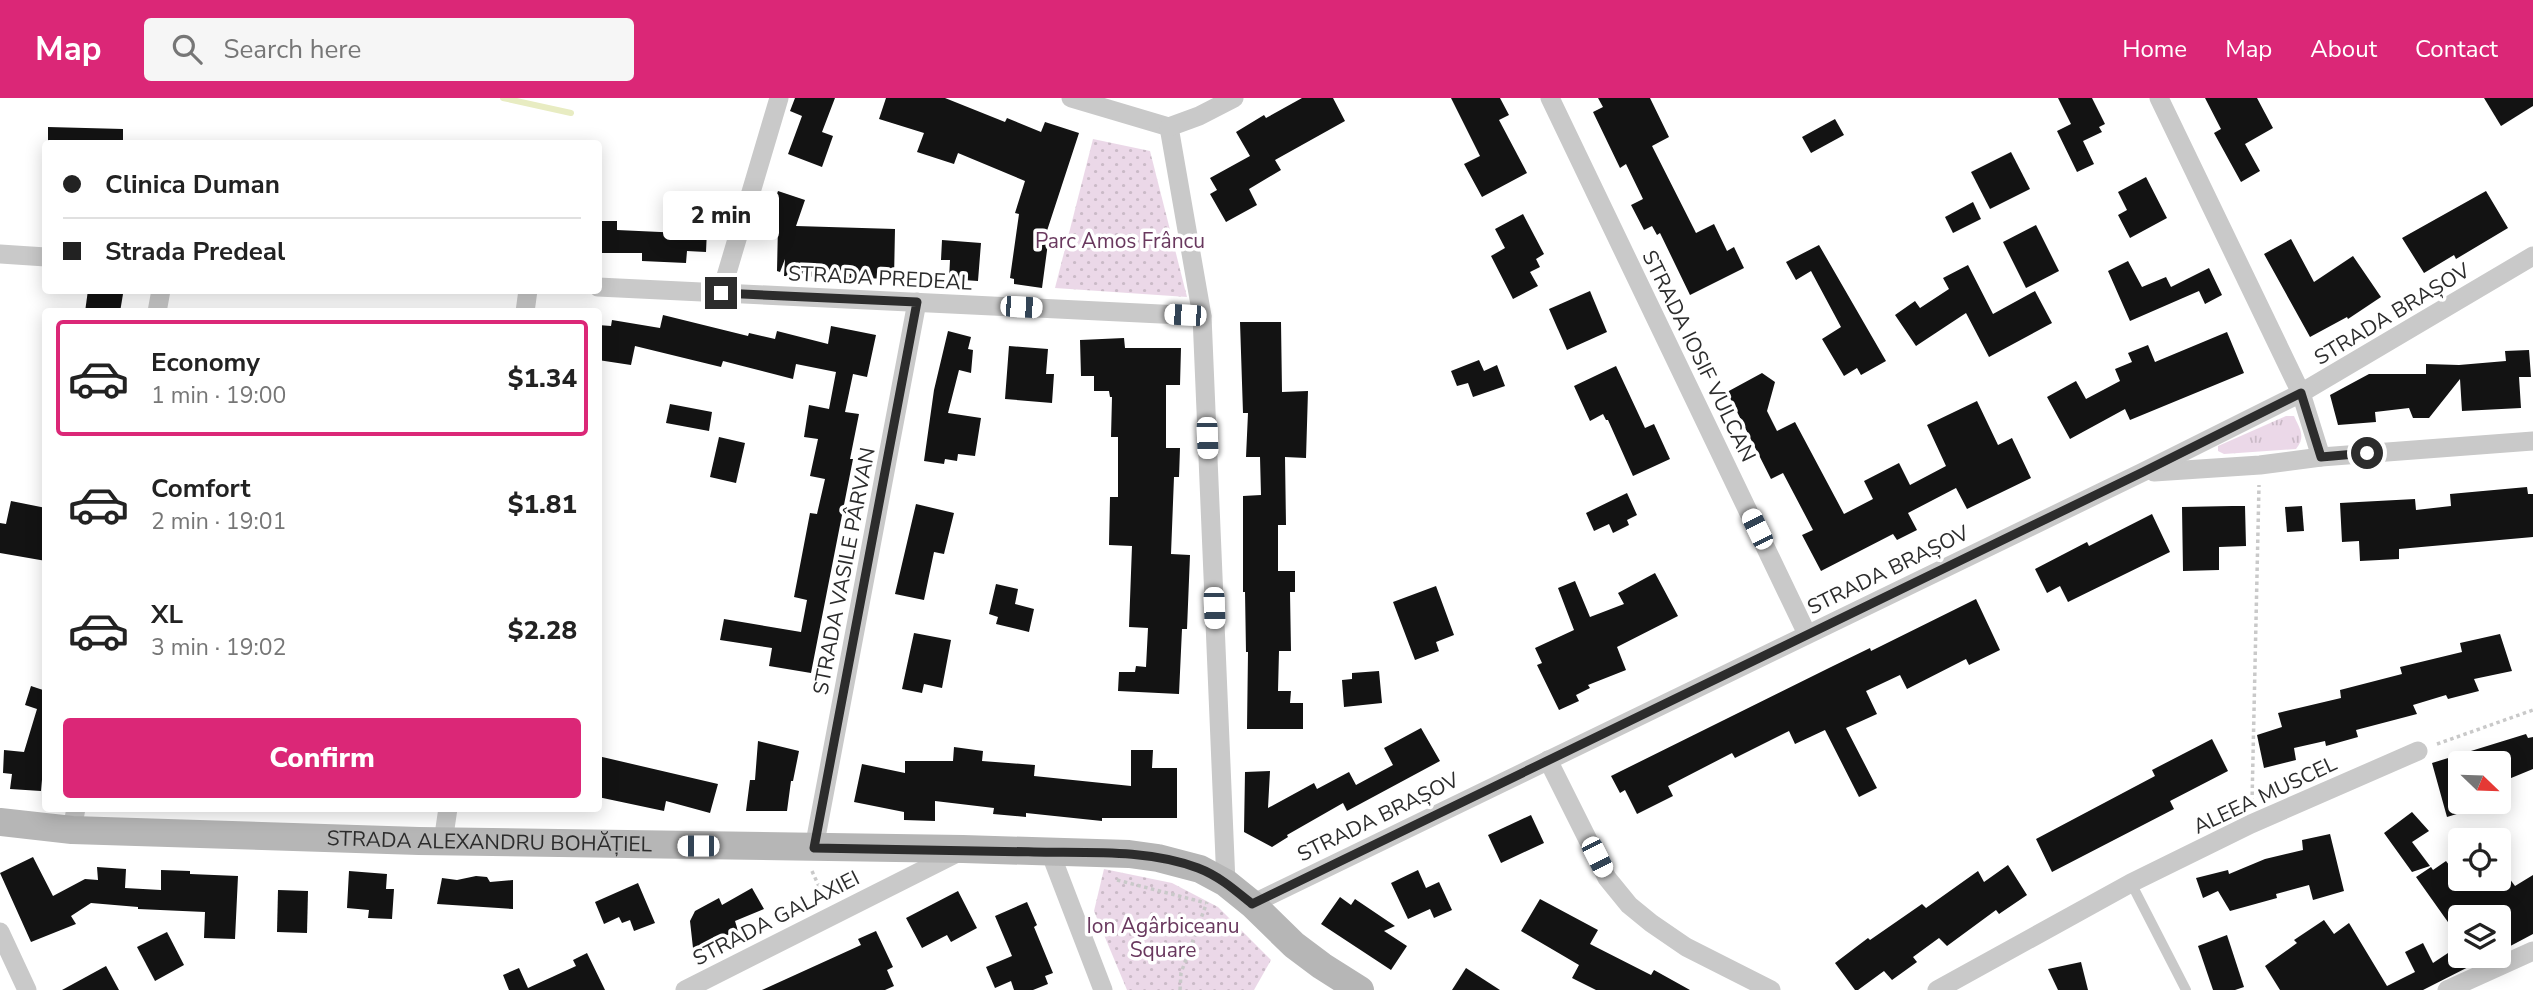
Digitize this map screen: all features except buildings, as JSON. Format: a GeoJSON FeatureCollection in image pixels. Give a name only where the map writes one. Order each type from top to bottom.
{"type":"FeatureCollection","features":[{"type":"Feature","properties":{"kind":"main road","name":"STRADA ALEXANDRU BOHĂȚIEL"},"geometry":{"type":"LineString","coordinates":[[0,822],[74,819],[443,842],[963,849],[1129,855],[1167,859],[1200,869],[1217,890],[1252,904],[1294,945],[1360,990]]}},
{"type":"Feature","properties":{"kind":"street"},"geometry":{"type":"LineString","coordinates":[[721,293],[779,98]]}},
{"type":"Feature","properties":{"kind":"street"},"geometry":{"type":"LineString","coordinates":[[1072,98],[1169,127],[1199,116],[1234,98]]}},
{"type":"Feature","properties":{"kind":"street","name":"STRADA IOSIF VULCAN"},"geometry":{"type":"LineString","coordinates":[[1550,98],[1807,634]]}},
{"type":"Feature","properties":{"kind":"street"},"geometry":{"type":"LineString","coordinates":[[2159,98],[2301,393],[2321,457]]}},
{"type":"Feature","properties":{"kind":"street"},"geometry":{"type":"LineString","coordinates":[[1169,127],[1202,316],[1217,890]]}},
{"type":"Feature","properties":{"kind":"street"},"geometry":{"type":"LineString","coordinates":[[0,254],[42,257]]}},
{"type":"Feature","properties":{"kind":"street","name":"STRADA BRAȘOV"},"geometry":{"type":"LineString","coordinates":[[1252,904],[2301,393],[2533,256]]}},
{"type":"Feature","properties":{"kind":"street","name":"STRADA PREDEAL"},"geometry":{"type":"LineString","coordinates":[[602,287],[1202,316]]}},
{"type":"Feature","properties":{"kind":"street","name":"STRADA VASILE PÂRVAN"},"geometry":{"type":"LineString","coordinates":[[808,847],[917,302]]}},
{"type":"Feature","properties":{"kind":"street"},"geometry":{"type":"LineString","coordinates":[[2143,472],[2260,465],[2321,457],[2533,441]]}},
{"type":"Feature","properties":{"kind":"street","name":"ALEEA MUSCEL"},"geometry":{"type":"LineString","coordinates":[[1937,990],[2131,883],[2252,824],[2418,751]]}},
{"type":"Feature","properties":{"kind":"street"},"geometry":{"type":"LineString","coordinates":[[1548,760],[1607,877],[1629,905],[1686,947],[1771,990]]}},
{"type":"Feature","properties":{"kind":"street"},"geometry":{"type":"LineString","coordinates":[[443,842],[447,812]]}},
{"type":"Feature","properties":{"kind":"street","name":"STRADA GALAXIEI"},"geometry":{"type":"LineString","coordinates":[[685,990],[963,849]]}},
{"type":"Feature","properties":{"kind":"street"},"geometry":{"type":"LineString","coordinates":[[1050,852],[1103,990]]}},
{"type":"Feature","properties":{"kind":"street"},"geometry":{"type":"LineString","coordinates":[[0,932],[27,990]]}},
{"type":"Feature","properties":{"kind":"street"},"geometry":{"type":"LineString","coordinates":[[2446,990],[2533,951]]}},
{"type":"Feature","properties":{"kind":"lane"},"geometry":{"type":"LineString","coordinates":[[2131,883],[2186,990]]}},
{"type":"Feature","properties":{"kind":"path"},"geometry":{"type":"LineString","coordinates":[[2252,824],[2260,465]]}},
{"type":"Feature","properties":{"kind":"path"},"geometry":{"type":"LineString","coordinates":[[2418,751],[2533,710]]}},
{"type":"Feature","properties":{"kind":"path"},"geometry":{"type":"LineString","coordinates":[[808,847],[832,915]]}},
{"type":"Feature","properties":{"kind":"path"},"geometry":{"type":"LineString","coordinates":[[1111,879],[1206,903]]}},
{"type":"Feature","properties":{"kind":"path"},"geometry":{"type":"LineString","coordinates":[[1180,990],[1181,973],[1206,903],[1217,890]]}},
{"type":"Feature","properties":{"kind":"green space","name":"Parc Amos Frâncu"},"geometry":{"type":"Polygon","coordinates":[[[1093,139],[1150,151],[1187,297],[1055,288],[1093,139]]]}},
{"type":"Feature","properties":{"kind":"green space"},"geometry":{"type":"Polygon","coordinates":[[[2286,416],[2294,416],[2300,429],[2301,441],[2296,449],[2224,454],[2218,451],[2218,446],[2286,416]]]}},
{"type":"Feature","properties":{"kind":"green space","name":"Ion Agârbiceanu Square"},"geometry":{"type":"Polygon","coordinates":[[[1104,869],[1172,883],[1218,907],[1271,960],[1254,990],[1127,990],[1094,911],[1104,869]]]}},
{"type":"Feature","properties":{"kind":"waterway"},"geometry":{"type":"LineString","coordinates":[[503,98],[571,113]]}},
{"type":"Feature","properties":{"kind":"route"},"geometry":{"type":"LineString","coordinates":[[721,293],[917,302],[814,848],[963,849],[1158,858],[1187,864],[1213,875],[1252,904],[2301,393],[2321,457],[2367,453]]}}]}
